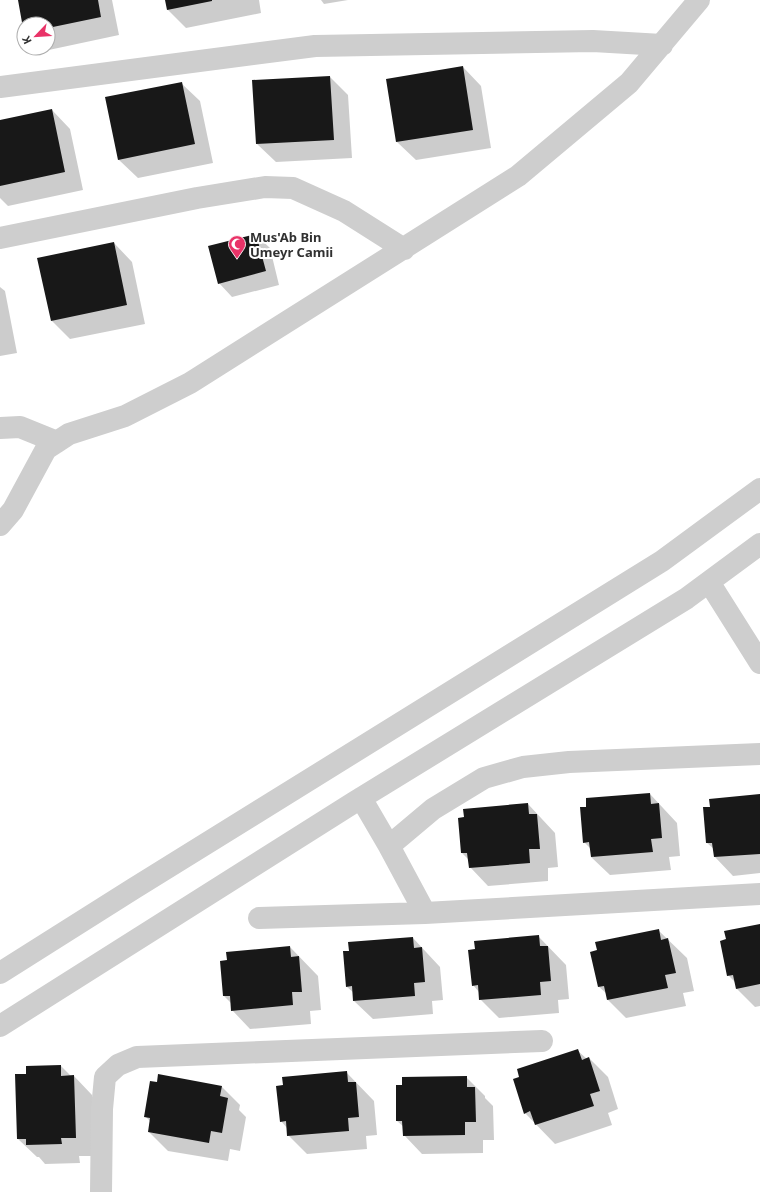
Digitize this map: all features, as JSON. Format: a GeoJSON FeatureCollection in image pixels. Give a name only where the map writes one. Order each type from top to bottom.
{"type":"FeatureCollection","features":[{"type":"Feature","properties":{"kind":"street"},"geometry":{"type":"LineString","coordinates":[[4,515],[46,449],[69,434],[124,416],[190,383],[518,176],[629,84],[699,0]]}},
{"type":"Feature","properties":{"kind":"street"},"geometry":{"type":"LineString","coordinates":[[0,87],[316,46],[593,41],[662,45]]}},
{"type":"Feature","properties":{"kind":"street"},"geometry":{"type":"LineString","coordinates":[[0,238],[198,198],[265,187],[293,188],[344,211],[404,249]]}},
{"type":"Feature","properties":{"kind":"street"},"geometry":{"type":"LineString","coordinates":[[0,428],[20,427],[57,442]]}},
{"type":"Feature","properties":{"kind":"street"},"geometry":{"type":"LineString","coordinates":[[0,972],[662,560],[760,489]]}},
{"type":"Feature","properties":{"kind":"street"},"geometry":{"type":"LineString","coordinates":[[0,1026],[361,798],[688,598],[760,544]]}},
{"type":"Feature","properties":{"kind":"street"},"geometry":{"type":"LineString","coordinates":[[709,582],[760,663]]}},
{"type":"Feature","properties":{"kind":"street"},"geometry":{"type":"LineString","coordinates":[[389,846],[433,809],[484,778],[522,767],[569,762],[760,754]]}},
{"type":"Feature","properties":{"kind":"street"},"geometry":{"type":"LineString","coordinates":[[361,798],[425,913]]}},
{"type":"Feature","properties":{"kind":"street"},"geometry":{"type":"LineString","coordinates":[[259,918],[425,913],[760,894]]}},
{"type":"Feature","properties":{"kind":"street"},"geometry":{"type":"LineString","coordinates":[[101,1192],[102,1109],[105,1077],[118,1065],[137,1057],[542,1041]]}},
{"type":"Feature","properties":{"kind":"building"},"geometry":{"type":"Polygon","coordinates":[[[18,0],[98,0],[101,17],[56,26],[56,16],[21,16],[18,0]]]}},
{"type":"Feature","properties":{"kind":"building"},"geometry":{"type":"Polygon","coordinates":[[[165,0],[212,0],[212,1],[167,10],[165,0]]]}},
{"type":"Feature","properties":{"kind":"building"},"geometry":{"type":"Polygon","coordinates":[[[463,66],[473,130],[396,142],[386,79],[463,66]]]}},
{"type":"Feature","properties":{"kind":"building"},"geometry":{"type":"Polygon","coordinates":[[[330,76],[334,140],[256,144],[252,80],[330,76]]]}},
{"type":"Feature","properties":{"kind":"building"},"geometry":{"type":"Polygon","coordinates":[[[182,82],[195,144],[118,160],[105,97],[182,82]]]}},
{"type":"Feature","properties":{"kind":"building"},"geometry":{"type":"Polygon","coordinates":[[[52,109],[65,172],[0,186],[0,120],[52,109]]]}},
{"type":"Feature","properties":{"kind":"building","name":"Mus'Ab Bin Umeyr Camii"},"geometry":{"type":"Polygon","coordinates":[[[256,234],[266,271],[218,284],[208,246],[256,234]]]}},
{"type":"Feature","properties":{"kind":"building"},"geometry":{"type":"Polygon","coordinates":[[[114,242],[127,305],[51,321],[37,258],[114,242]]]}},
{"type":"Feature","properties":{"kind":"building"},"geometry":{"type":"Polygon","coordinates":[[[650,793],[651,804],[659,803],[662,838],[651,839],[653,852],[591,857],[589,842],[583,843],[580,807],[586,807],[586,798],[650,793]]]}},
{"type":"Feature","properties":{"kind":"building"},"geometry":{"type":"Polygon","coordinates":[[[760,794],[760,854],[714,857],[712,843],[706,843],[703,807],[710,807],[709,799],[760,794]]]}},
{"type":"Feature","properties":{"kind":"building"},"geometry":{"type":"Polygon","coordinates":[[[528,803],[529,814],[537,814],[540,849],[529,849],[530,863],[469,868],[467,853],[461,853],[458,818],[464,817],[463,809],[528,803]]]}},
{"type":"Feature","properties":{"kind":"building"},"geometry":{"type":"Polygon","coordinates":[[[760,924],[760,984],[736,989],[733,975],[727,976],[720,941],[726,939],[724,931],[760,924]]]}},
{"type":"Feature","properties":{"kind":"building"},"geometry":{"type":"Polygon","coordinates":[[[659,929],[661,940],[668,938],[676,973],[665,975],[668,988],[607,1000],[604,986],[598,987],[590,952],[597,950],[595,942],[659,929]]]}},
{"type":"Feature","properties":{"kind":"building"},"geometry":{"type":"Polygon","coordinates":[[[539,935],[540,946],[548,946],[551,981],[540,982],[541,995],[479,1000],[478,985],[472,986],[468,950],[475,949],[474,941],[539,935]]]}},
{"type":"Feature","properties":{"kind":"building"},"geometry":{"type":"Polygon","coordinates":[[[413,937],[414,948],[422,947],[425,982],[414,983],[415,996],[353,1001],[352,986],[346,987],[343,951],[349,951],[348,942],[413,937]]]}},
{"type":"Feature","properties":{"kind":"building"},"geometry":{"type":"Polygon","coordinates":[[[290,946],[291,957],[299,956],[302,992],[292,992],[293,1005],[231,1011],[230,996],[223,996],[220,961],[227,960],[226,952],[290,946]]]}},
{"type":"Feature","properties":{"kind":"building"},"geometry":{"type":"Polygon","coordinates":[[[578,1049],[582,1060],[589,1057],[600,1091],[590,1094],[594,1106],[535,1125],[530,1111],[524,1114],[513,1079],[519,1077],[517,1069],[578,1049]]]}},
{"type":"Feature","properties":{"kind":"building"},"geometry":{"type":"Polygon","coordinates":[[[61,1065],[61,1076],[74,1075],[76,1138],[61,1138],[62,1144],[26,1145],[26,1139],[17,1139],[15,1074],[26,1074],[26,1066],[61,1065]]]}},
{"type":"Feature","properties":{"kind":"building"},"geometry":{"type":"Polygon","coordinates":[[[347,1071],[348,1082],[356,1082],[359,1117],[348,1118],[349,1131],[287,1136],[286,1121],[280,1122],[276,1086],[283,1085],[282,1077],[347,1071]]]}},
{"type":"Feature","properties":{"kind":"building"},"geometry":{"type":"Polygon","coordinates":[[[158,1074],[222,1086],[220,1096],[228,1098],[222,1133],[211,1131],[209,1143],[148,1132],[150,1118],[144,1117],[150,1081],[157,1082],[158,1074]]]}},
{"type":"Feature","properties":{"kind":"building"},"geometry":{"type":"Polygon","coordinates":[[[467,1076],[467,1087],[475,1087],[476,1122],[465,1122],[465,1135],[403,1136],[402,1121],[396,1121],[396,1085],[402,1085],[402,1077],[467,1076]]]}},
{"type":"Feature","properties":{"kind":"place","name":"Mus'Ab Bin Umeyr Camii"},"geometry":{"type":"Point","coordinates":[237,259]}}]}
